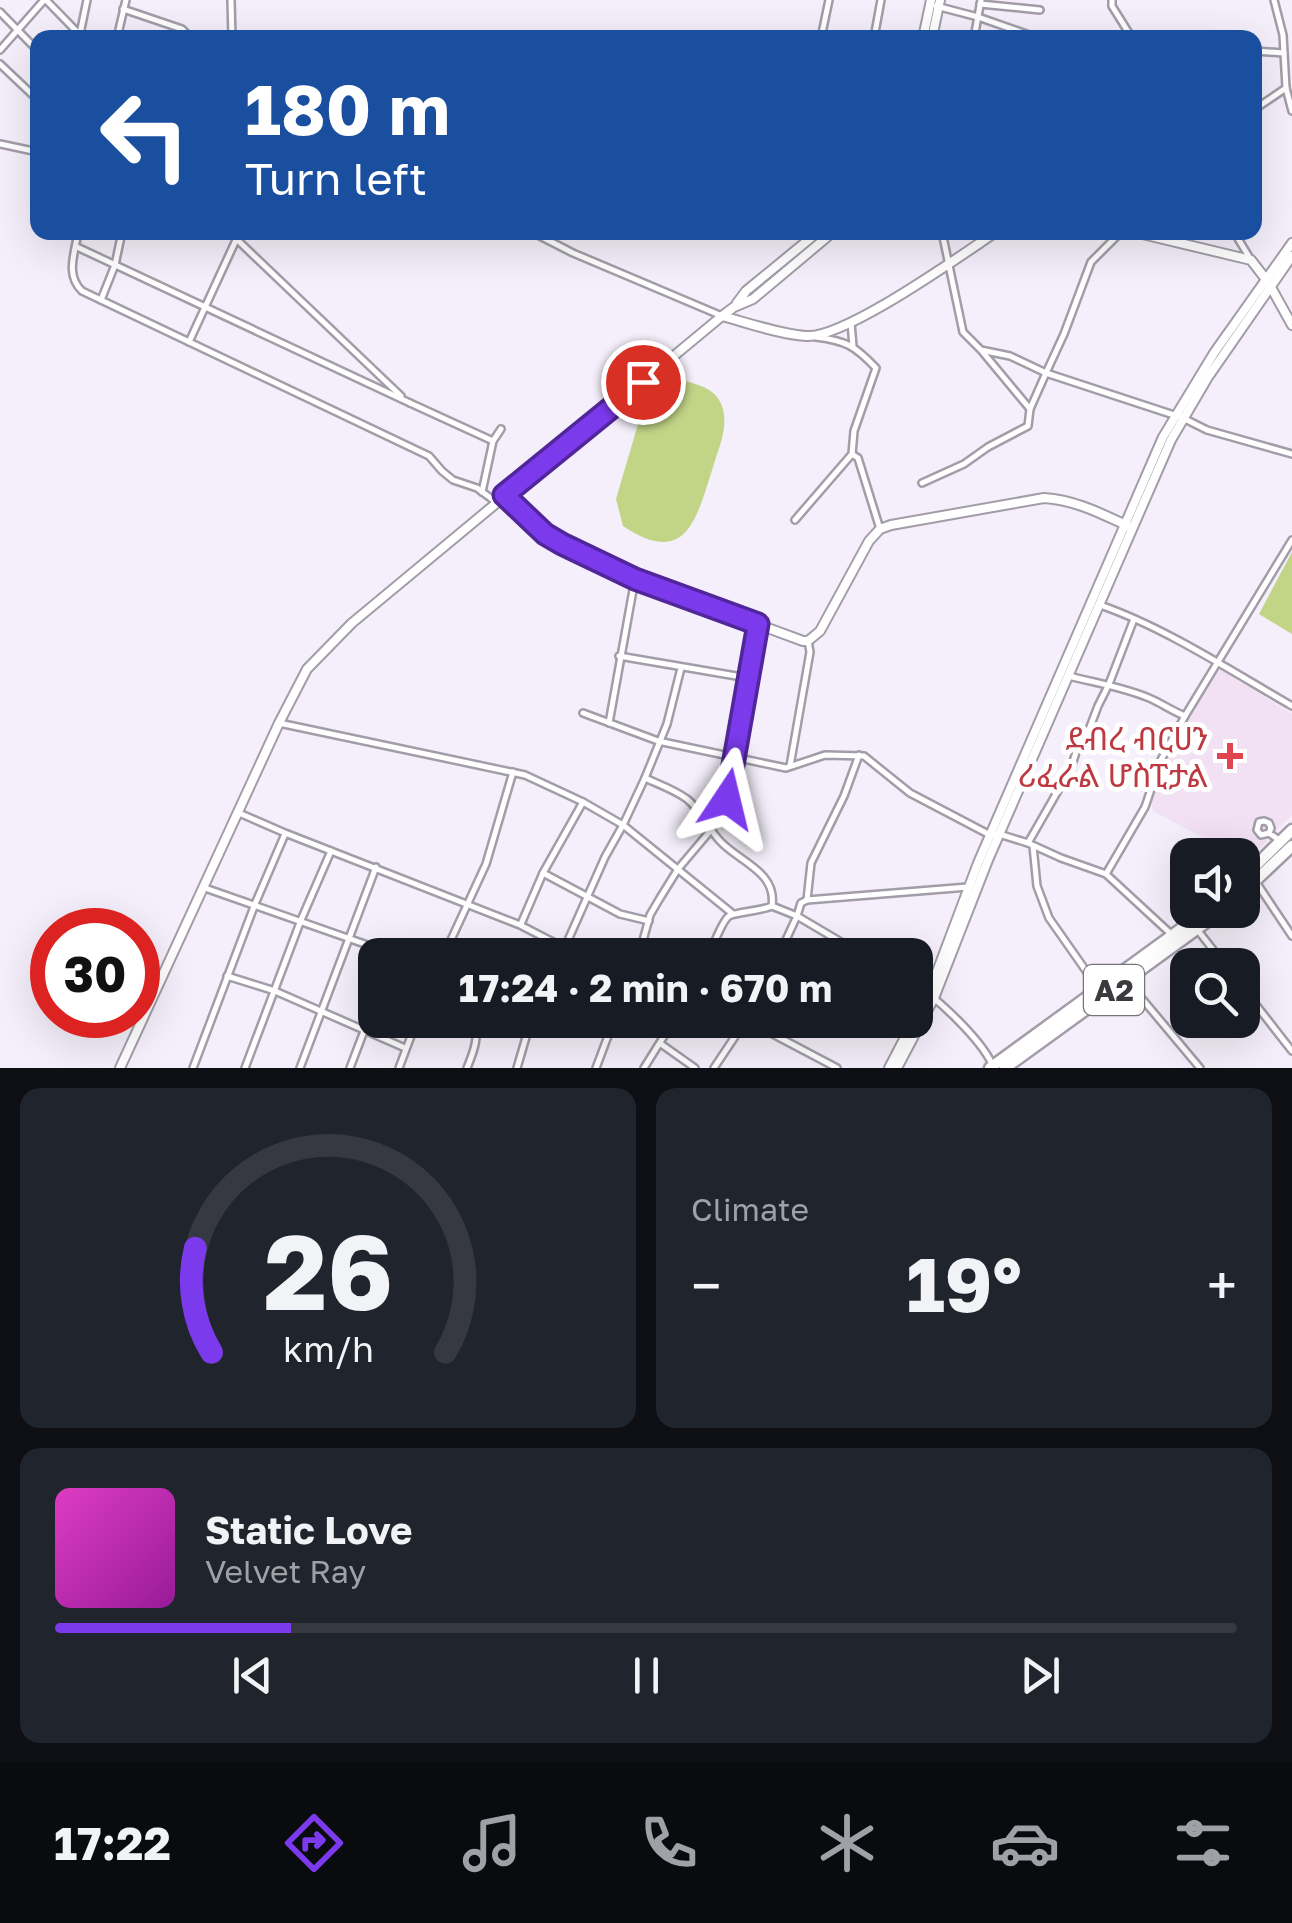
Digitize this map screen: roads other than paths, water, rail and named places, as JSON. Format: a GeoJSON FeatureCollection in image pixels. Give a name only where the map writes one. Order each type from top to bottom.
{"type":"FeatureCollection","features":[{"type":"Feature","properties":{"kind":"highway"},"geometry":{"type":"LineString","coordinates":[[1260,868],[1287,844],[1292,830]]}},
{"type":"Feature","properties":{"kind":"highway","name":"A2"},"geometry":{"type":"LineString","coordinates":[[995,1065],[1098,988],[1190,928]]}},
{"type":"Feature","properties":{"kind":"highway","name":"A2"},"geometry":{"type":"LineString","coordinates":[[995,1065],[1127,981],[1192,928]]}},
{"type":"Feature","properties":{"kind":"street"},"geometry":{"type":"LineString","coordinates":[[0,50],[45,0],[76,30]]}},
{"type":"Feature","properties":{"kind":"street"},"geometry":{"type":"LineString","coordinates":[[83,30],[87,0]]}},
{"type":"Feature","properties":{"kind":"street"},"geometry":{"type":"LineString","coordinates":[[119,30],[126,0]]}},
{"type":"Feature","properties":{"kind":"street"},"geometry":{"type":"LineString","coordinates":[[232,0],[232,30]]}},
{"type":"Feature","properties":{"kind":"street"},"geometry":{"type":"LineString","coordinates":[[822,30],[828,0]]}},
{"type":"Feature","properties":{"kind":"street"},"geometry":{"type":"LineString","coordinates":[[876,30],[882,0]]}},
{"type":"Feature","properties":{"kind":"street"},"geometry":{"type":"LineString","coordinates":[[1112,0],[1127,30]]}},
{"type":"Feature","properties":{"kind":"street"},"geometry":{"type":"LineString","coordinates":[[1274,0],[1283,35],[1286,88],[1292,112]]}},
{"type":"Feature","properties":{"kind":"street"},"geometry":{"type":"LineString","coordinates":[[976,30],[981,2],[1040,10]]}},
{"type":"Feature","properties":{"kind":"street"},"geometry":{"type":"LineString","coordinates":[[935,3],[1015,30]]}},
{"type":"Feature","properties":{"kind":"street"},"geometry":{"type":"LineString","coordinates":[[926,30],[935,3]]}},
{"type":"Feature","properties":{"kind":"street"},"geometry":{"type":"LineString","coordinates":[[933,30],[935,3]]}},
{"type":"Feature","properties":{"kind":"street"},"geometry":{"type":"LineString","coordinates":[[124,10],[182,30]]}},
{"type":"Feature","properties":{"kind":"street"},"geometry":{"type":"LineString","coordinates":[[0,12],[30,42]]}},
{"type":"Feature","properties":{"kind":"street"},"geometry":{"type":"LineString","coordinates":[[1262,51],[1284,53]]}},
{"type":"Feature","properties":{"kind":"street"},"geometry":{"type":"LineString","coordinates":[[0,64],[30,92]]}},
{"type":"Feature","properties":{"kind":"street"},"geometry":{"type":"LineString","coordinates":[[1262,104],[1286,88]]}},
{"type":"Feature","properties":{"kind":"street"},"geometry":{"type":"LineString","coordinates":[[0,144],[30,150]]}},
{"type":"Feature","properties":{"kind":"street"},"geometry":{"type":"LineString","coordinates":[[77,240],[72,271],[73,280],[82,291],[429,456],[453,480],[496,502]]}},
{"type":"Feature","properties":{"kind":"street"},"geometry":{"type":"LineString","coordinates":[[101,300],[120,240]]}},
{"type":"Feature","properties":{"kind":"street"},"geometry":{"type":"LineString","coordinates":[[189,342],[236,240]]}},
{"type":"Feature","properties":{"kind":"street"},"geometry":{"type":"LineString","coordinates":[[237,240],[410,402]]}},
{"type":"Feature","properties":{"kind":"street"},"geometry":{"type":"LineString","coordinates":[[548,240],[722,316],[853,347],[876,368],[854,430],[852,454],[795,520]]}},
{"type":"Feature","properties":{"kind":"street"},"geometry":{"type":"LineString","coordinates":[[734,307],[746,291],[808,240]]}},
{"type":"Feature","properties":{"kind":"street"},"geometry":{"type":"LineString","coordinates":[[120,1068],[279,724],[307,669],[318,656],[352,622],[504,495],[722,316],[753,298],[823,240]]}},
{"type":"Feature","properties":{"kind":"street"},"geometry":{"type":"LineString","coordinates":[[944,240],[963,332],[1030,409]]}},
{"type":"Feature","properties":{"kind":"street"},"geometry":{"type":"LineString","coordinates":[[806,336],[828,333],[851,322],[984,240]]}},
{"type":"Feature","properties":{"kind":"street"},"geometry":{"type":"LineString","coordinates":[[922,483],[964,464],[1028,426],[1030,409],[1091,262],[1113,240]]}},
{"type":"Feature","properties":{"kind":"street"},"geometry":{"type":"LineString","coordinates":[[1167,240],[1251,260]]}},
{"type":"Feature","properties":{"kind":"street"},"geometry":{"type":"LineString","coordinates":[[1239,240],[1292,326]]}},
{"type":"Feature","properties":{"kind":"street"},"geometry":{"type":"LineString","coordinates":[[933,993],[995,834],[1129,527],[1163,437],[1179,417],[1214,354],[1292,242]]}},
{"type":"Feature","properties":{"kind":"street"},"geometry":{"type":"LineString","coordinates":[[76,247],[493,440]]}},
{"type":"Feature","properties":{"kind":"street"},"geometry":{"type":"LineString","coordinates":[[1267,282],[1292,256]]}},
{"type":"Feature","properties":{"kind":"street"},"geometry":{"type":"LineString","coordinates":[[851,322],[853,347]]}},
{"type":"Feature","properties":{"kind":"street"},"geometry":{"type":"LineString","coordinates":[[981,350],[1010,356],[1207,430],[1292,454]]}},
{"type":"Feature","properties":{"kind":"street"},"geometry":{"type":"LineString","coordinates":[[482,492],[493,440],[500,429]]}},
{"type":"Feature","properties":{"kind":"street"},"geometry":{"type":"LineString","coordinates":[[852,454],[858,458],[880,530]]}},
{"type":"Feature","properties":{"kind":"street"},"geometry":{"type":"LineString","coordinates":[[504,495],[545,534],[562,544],[635,579],[802,641],[820,631],[868,541],[880,530],[904,522],[1044,498],[1080,504],[1129,527]]}},
{"type":"Feature","properties":{"kind":"street"},"geometry":{"type":"LineString","coordinates":[[1106,874],[1145,807],[1162,760],[1185,716],[1292,540]]}},
{"type":"Feature","properties":{"kind":"street"},"geometry":{"type":"LineString","coordinates":[[609,723],[635,579]]}},
{"type":"Feature","properties":{"kind":"street"},"geometry":{"type":"LineString","coordinates":[[1095,604],[1134,619],[1292,706]]}},
{"type":"Feature","properties":{"kind":"street"},"geometry":{"type":"LineString","coordinates":[[933,993],[968,888],[1069,676],[1095,604]]}},
{"type":"Feature","properties":{"kind":"street"},"geometry":{"type":"LineString","coordinates":[[1098,988],[1049,918],[1036,886],[1031,845],[1090,727],[1134,619]]}},
{"type":"Feature","properties":{"kind":"street"},"geometry":{"type":"LineString","coordinates":[[644,938],[660,898],[710,830],[727,799],[758,624]]}},
{"type":"Feature","properties":{"kind":"street"},"geometry":{"type":"LineString","coordinates":[[790,767],[808,669],[808,641]]}},
{"type":"Feature","properties":{"kind":"street"},"geometry":{"type":"LineString","coordinates":[[619,656],[748,678]]}},
{"type":"Feature","properties":{"kind":"street"},"geometry":{"type":"LineString","coordinates":[[569,938],[644,778],[674,703],[681,668]]}},
{"type":"Feature","properties":{"kind":"street"},"geometry":{"type":"LineString","coordinates":[[1069,676],[1109,684],[1185,716]]}},
{"type":"Feature","properties":{"kind":"street"},"geometry":{"type":"LineString","coordinates":[[583,713],[658,742],[790,767],[825,755],[864,756],[910,792],[995,834],[1106,874],[1173,936]]}},
{"type":"Feature","properties":{"kind":"street"},"geometry":{"type":"LineString","coordinates":[[279,724],[525,775],[623,825],[732,914]]}},
{"type":"Feature","properties":{"kind":"street"},"geometry":{"type":"LineString","coordinates":[[807,900],[811,863],[859,755]]}},
{"type":"Feature","properties":{"kind":"street"},"geometry":{"type":"LineString","coordinates":[[451,938],[486,864],[513,772]]}},
{"type":"Feature","properties":{"kind":"street"},"geometry":{"type":"LineString","coordinates":[[644,778],[683,796],[732,852],[750,861],[768,882],[772,906]]}},
{"type":"Feature","properties":{"kind":"street"},"geometry":{"type":"LineString","coordinates":[[520,925],[582,802]]}},
{"type":"Feature","properties":{"kind":"street"},"geometry":{"type":"LineString","coordinates":[[238,812],[545,938]]}},
{"type":"Feature","properties":{"kind":"street"},"geometry":{"type":"LineString","coordinates":[[192,1068],[285,833]]}},
{"type":"Feature","properties":{"kind":"street"},"geometry":{"type":"LineString","coordinates":[[1269,833],[1287,844]]}},
{"type":"Feature","properties":{"kind":"street"},"geometry":{"type":"LineString","coordinates":[[246,1068],[300,920],[331,850]]}},
{"type":"Feature","properties":{"kind":"street"},"geometry":{"type":"LineString","coordinates":[[300,1068],[376,867]]}},
{"type":"Feature","properties":{"kind":"street"},"geometry":{"type":"LineString","coordinates":[[543,873],[620,914],[649,921]]}},
{"type":"Feature","properties":{"kind":"street"},"geometry":{"type":"LineString","coordinates":[[202,887],[358,941]]}},
{"type":"Feature","properties":{"kind":"street"},"geometry":{"type":"LineString","coordinates":[[787,938],[798,908],[807,900],[968,888]]}},
{"type":"Feature","properties":{"kind":"street"},"geometry":{"type":"LineString","coordinates":[[1260,893],[1292,936]]}},
{"type":"Feature","properties":{"kind":"street"},"geometry":{"type":"LineString","coordinates":[[717,938],[732,914],[772,906],[797,916],[830,938]]}},
{"type":"Feature","properties":{"kind":"street"},"geometry":{"type":"LineString","coordinates":[[1196,928],[1211,948]]}},
{"type":"Feature","properties":{"kind":"street"},"geometry":{"type":"LineString","coordinates":[[227,976],[275,991],[358,1027]]}},
{"type":"Feature","properties":{"kind":"street"},"geometry":{"type":"LineString","coordinates":[[1127,981],[1200,1068]]}},
{"type":"Feature","properties":{"kind":"street"},"geometry":{"type":"LineString","coordinates":[[933,997],[995,1065]]}},
{"type":"Feature","properties":{"kind":"street"},"geometry":{"type":"LineString","coordinates":[[1260,1010],[1292,1051]]}},
{"type":"Feature","properties":{"kind":"street"},"geometry":{"type":"LineString","coordinates":[[714,1068],[746,1020],[837,1068]]}},
{"type":"Feature","properties":{"kind":"street"},"geometry":{"type":"LineString","coordinates":[[350,1068],[361,1038]]}},
{"type":"Feature","properties":{"kind":"street"},"geometry":{"type":"LineString","coordinates":[[382,1038],[405,1048]]}},
{"type":"Feature","properties":{"kind":"street"},"geometry":{"type":"LineString","coordinates":[[399,1068],[409,1038]]}},
{"type":"Feature","properties":{"kind":"street"},"geometry":{"type":"LineString","coordinates":[[468,1068],[475,1038]]}},
{"type":"Feature","properties":{"kind":"street"},"geometry":{"type":"LineString","coordinates":[[518,1068],[526,1038]]}},
{"type":"Feature","properties":{"kind":"street"},"geometry":{"type":"LineString","coordinates":[[596,1068],[607,1038]]}},
{"type":"Feature","properties":{"kind":"street"},"geometry":{"type":"LineString","coordinates":[[644,1068],[664,1038]]}},
{"type":"Feature","properties":{"kind":"street"},"geometry":{"type":"LineString","coordinates":[[893,1068],[906,1038]]}},
{"type":"Feature","properties":{"kind":"street"},"geometry":{"type":"LineString","coordinates":[[893,1068],[909,1038]]}},
{"type":"Feature","properties":{"kind":"street"},"geometry":{"type":"LineString","coordinates":[[660,1044],[695,1068]]}},
{"type":"Feature","properties":{"kind":"place","name":"ደብረ ብርሀን ሪፈራል ሆስፒታል"},"geometry":{"type":"Point","coordinates":[1230,756]}}]}
